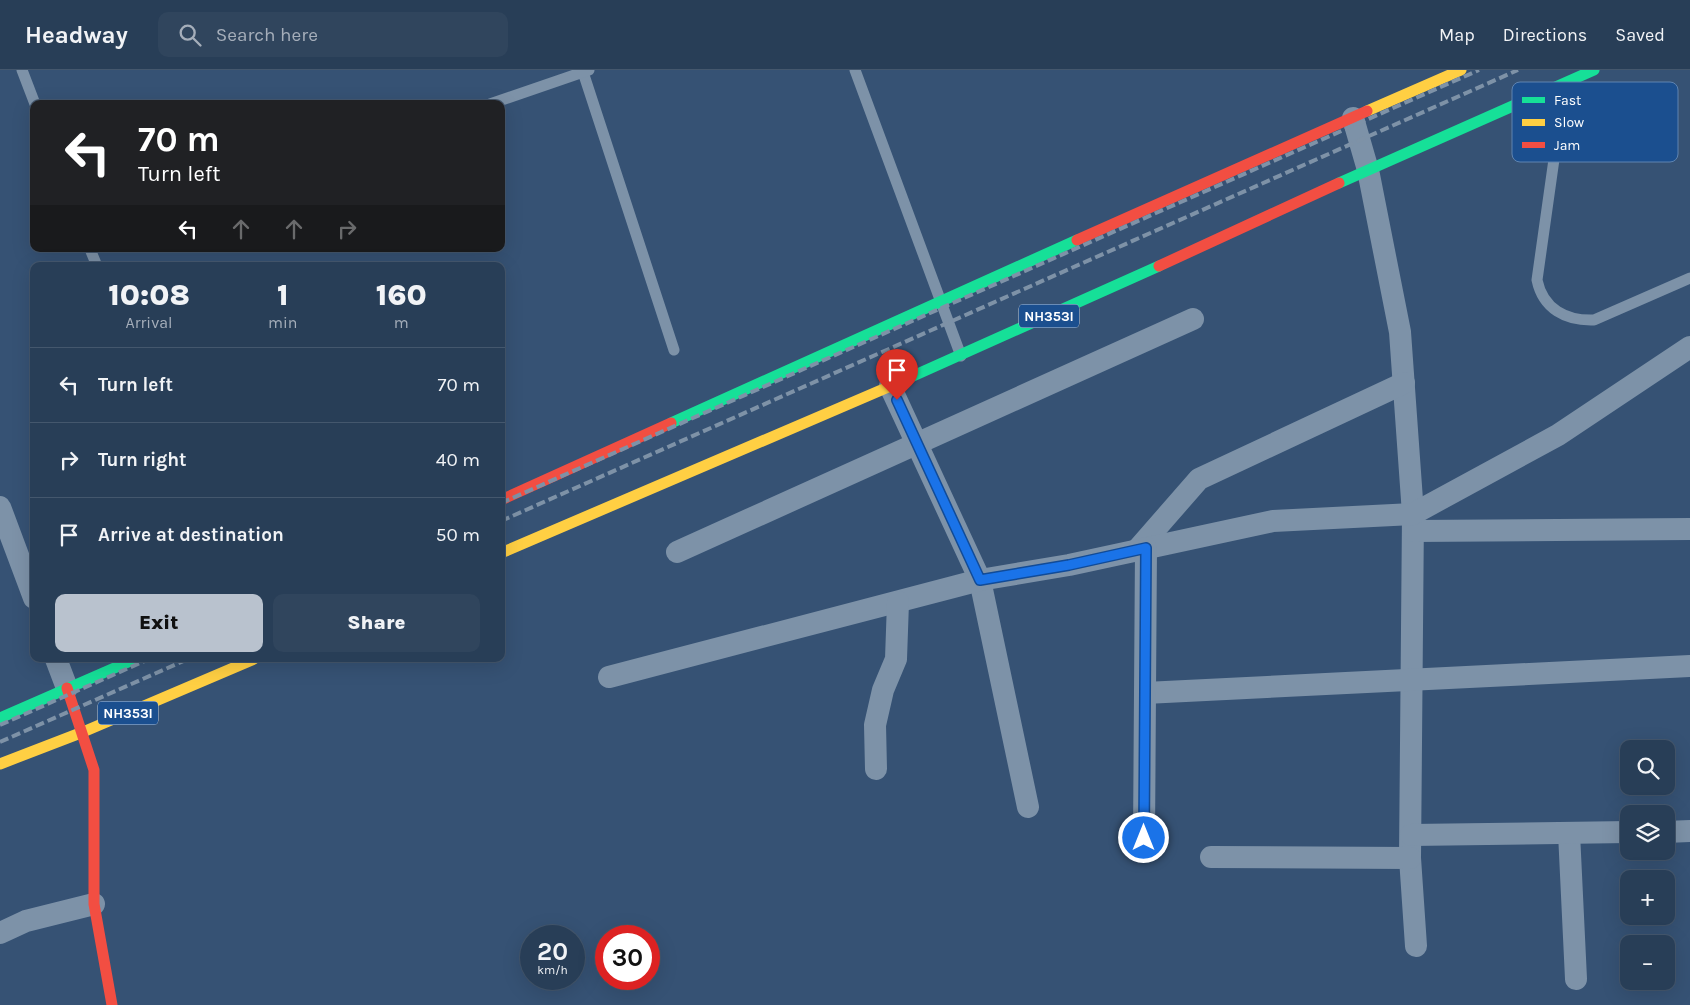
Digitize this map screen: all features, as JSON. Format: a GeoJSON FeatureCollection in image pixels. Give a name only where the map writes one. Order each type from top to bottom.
{"type":"FeatureCollection","features":[{"type":"Feature","properties":{"kind":"main road"},"geometry":{"type":"LineString","coordinates":[[505,498],[940,300],[1461,70]]}},
{"type":"Feature","properties":{"kind":"main road","name":"NH353I"},"geometry":{"type":"LineString","coordinates":[[1567,82],[1594,70]]}},
{"type":"Feature","properties":{"kind":"main road","name":"NH353I"},"geometry":{"type":"LineString","coordinates":[[505,551],[961,356],[1368,170],[1512,106]]}},
{"type":"Feature","properties":{"kind":"main road"},"geometry":{"type":"LineString","coordinates":[[0,718],[128,662]]}},
{"type":"Feature","properties":{"kind":"main road","name":"NH353I"},"geometry":{"type":"LineString","coordinates":[[0,764],[83,732],[247,662]]}},
{"type":"Feature","properties":{"kind":"main road"},"geometry":{"type":"LineString","coordinates":[[67,688],[94,770],[94,904],[112,1005]]}},
{"type":"Feature","properties":{"kind":"street"},"geometry":{"type":"LineString","coordinates":[[1353,118],[1368,170],[1400,332],[1404,383],[1413,523],[1410,680],[1410,858],[1416,946]]}},
{"type":"Feature","properties":{"kind":"street"},"geometry":{"type":"LineString","coordinates":[[677,552],[1193,318]]}},
{"type":"Feature","properties":{"kind":"street"},"geometry":{"type":"LineString","coordinates":[[1413,523],[1558,435],[1690,348]]}},
{"type":"Feature","properties":{"kind":"street"},"geometry":{"type":"LineString","coordinates":[[1144,838],[1145,693],[1142,549],[1199,479],[1404,383]]}},
{"type":"Feature","properties":{"kind":"street"},"geometry":{"type":"LineString","coordinates":[[890,386],[980,580],[1028,807]]}},
{"type":"Feature","properties":{"kind":"street"},"geometry":{"type":"LineString","coordinates":[[0,507],[30,587]]}},
{"type":"Feature","properties":{"kind":"street"},"geometry":{"type":"LineString","coordinates":[[608,677],[980,580],[1069,565],[1273,521],[1690,528]]}},
{"type":"Feature","properties":{"kind":"street"},"geometry":{"type":"LineString","coordinates":[[876,769],[875,725],[883,690],[896,660],[898,602]]}},
{"type":"Feature","properties":{"kind":"street"},"geometry":{"type":"LineString","coordinates":[[57,662],[67,688]]}},
{"type":"Feature","properties":{"kind":"street"},"geometry":{"type":"LineString","coordinates":[[1145,693],[1690,666]]}},
{"type":"Feature","properties":{"kind":"street"},"geometry":{"type":"LineString","coordinates":[[1675,832],[1690,831]]}},
{"type":"Feature","properties":{"kind":"street"},"geometry":{"type":"LineString","coordinates":[[1411,835],[1620,832]]}},
{"type":"Feature","properties":{"kind":"street"},"geometry":{"type":"LineString","coordinates":[[1569,833],[1576,979]]}},
{"type":"Feature","properties":{"kind":"street"},"geometry":{"type":"LineString","coordinates":[[1211,857],[1410,858]]}},
{"type":"Feature","properties":{"kind":"street"},"geometry":{"type":"LineString","coordinates":[[0,933],[26,921],[94,904]]}},
{"type":"Feature","properties":{"kind":"lane"},"geometry":{"type":"LineString","coordinates":[[22,70],[33,100]]}},
{"type":"Feature","properties":{"kind":"lane"},"geometry":{"type":"LineString","coordinates":[[855,70],[961,356]]}},
{"type":"Feature","properties":{"kind":"lane"},"geometry":{"type":"LineString","coordinates":[[502,100],[586,71],[674,350]]}},
{"type":"Feature","properties":{"kind":"lane"},"geometry":{"type":"LineString","coordinates":[[1554,162],[1536,280],[1539,292],[1547,302],[1562,314],[1577,320],[1594,320],[1690,278]]}},
{"type":"Feature","properties":{"kind":"railway"},"geometry":{"type":"LineString","coordinates":[[505,501],[1479,70]]}},
{"type":"Feature","properties":{"kind":"railway"},"geometry":{"type":"LineString","coordinates":[[505,519],[1518,70]]}},
{"type":"Feature","properties":{"kind":"railway"},"geometry":{"type":"LineString","coordinates":[[0,725],[142,662]]}},
{"type":"Feature","properties":{"kind":"railway"},"geometry":{"type":"LineString","coordinates":[[0,742],[181,662]]}},
{"type":"Feature","properties":{"kind":"traffic: fast"},"geometry":{"type":"LineString","coordinates":[[1567,82],[1594,70]]}},
{"type":"Feature","properties":{"kind":"traffic: fast"},"geometry":{"type":"LineString","coordinates":[[1339,183],[1512,106]]}},
{"type":"Feature","properties":{"kind":"traffic: fast"},"geometry":{"type":"LineString","coordinates":[[671,423],[1077,240]]}},
{"type":"Feature","properties":{"kind":"traffic: fast"},"geometry":{"type":"LineString","coordinates":[[893,385],[1159,266]]}},
{"type":"Feature","properties":{"kind":"traffic: fast"},"geometry":{"type":"LineString","coordinates":[[0,718],[128,662]]}},
{"type":"Feature","properties":{"kind":"traffic: slow"},"geometry":{"type":"LineString","coordinates":[[1367,111],[1461,70]]}},
{"type":"Feature","properties":{"kind":"traffic: slow"},"geometry":{"type":"LineString","coordinates":[[505,551],[893,385]]}},
{"type":"Feature","properties":{"kind":"traffic: slow"},"geometry":{"type":"LineString","coordinates":[[0,764],[83,732],[247,662]]}},
{"type":"Feature","properties":{"kind":"traffic: jam"},"geometry":{"type":"LineString","coordinates":[[1077,240],[1367,111]]}},
{"type":"Feature","properties":{"kind":"traffic: jam"},"geometry":{"type":"LineString","coordinates":[[1159,266],[1339,183]]}},
{"type":"Feature","properties":{"kind":"traffic: jam"},"geometry":{"type":"LineString","coordinates":[[505,498],[671,423]]}},
{"type":"Feature","properties":{"kind":"traffic: jam"},"geometry":{"type":"LineString","coordinates":[[67,688],[94,770],[94,904],[112,1005]]}},
{"type":"Feature","properties":{"kind":"route"},"geometry":{"type":"LineString","coordinates":[[897,400],[980,580],[1069,565],[1146,548],[1144,838]]}}]}
